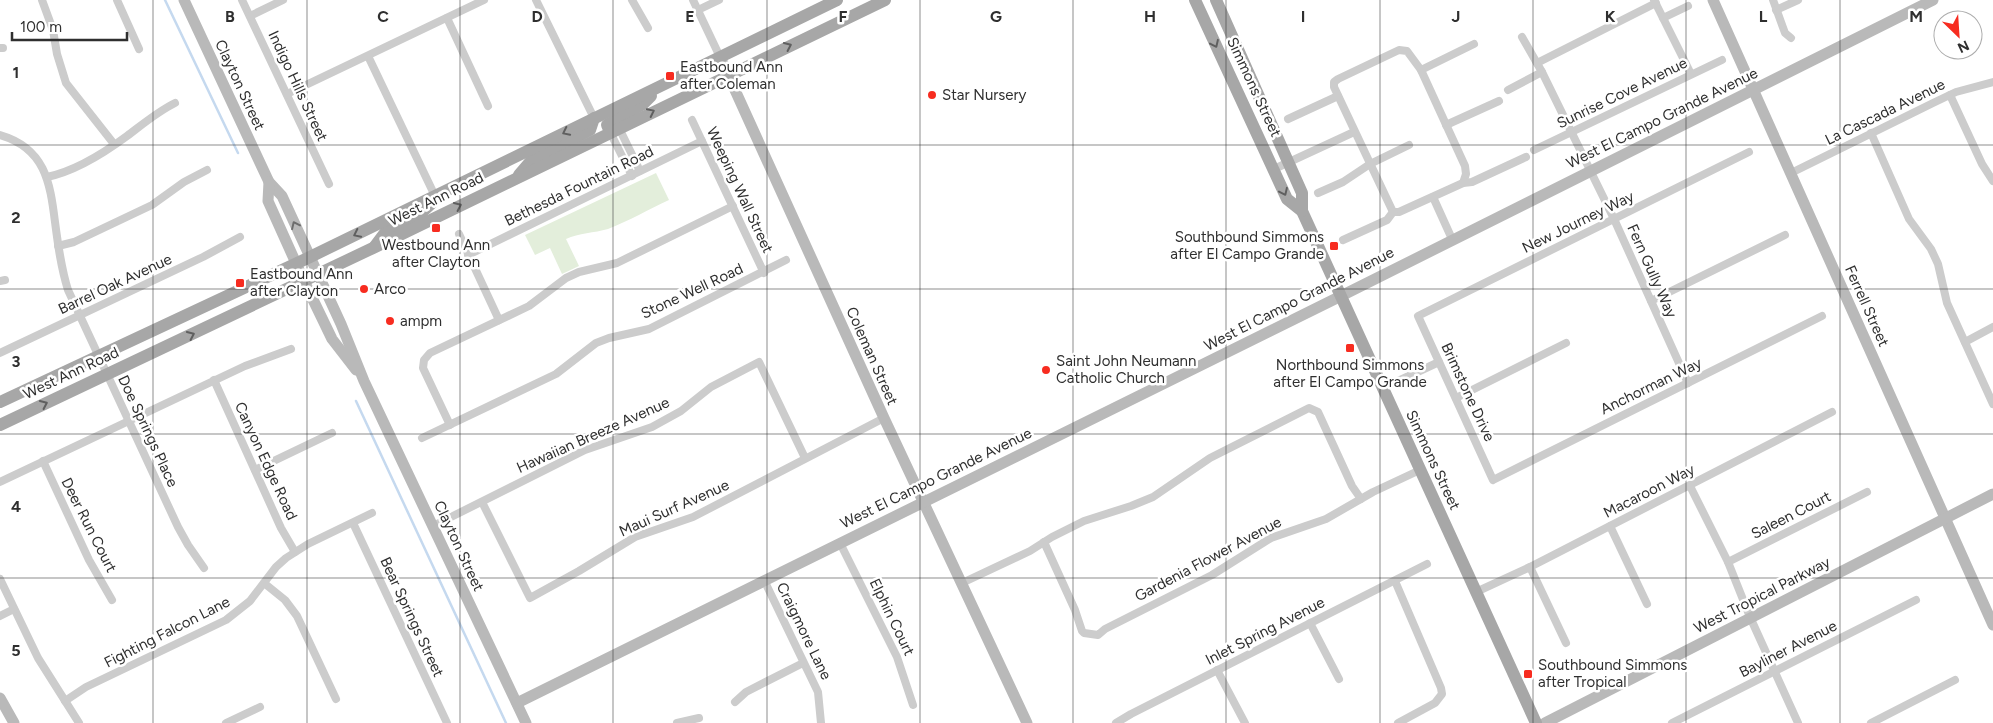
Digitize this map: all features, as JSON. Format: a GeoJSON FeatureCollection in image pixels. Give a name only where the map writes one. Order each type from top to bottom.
{"type":"FeatureCollection","features":[{"type":"Feature","properties":{"kind":"main road","name":"West Ann Road"},"geometry":{"type":"LineString","coordinates":[[0,402],[310,257],[837,0]]}},
{"type":"Feature","properties":{"kind":"main road","name":"West Ann Road"},"geometry":{"type":"LineString","coordinates":[[0,424],[373,248],[886,0]]}},
{"type":"Feature","properties":{"kind":"main road","name":"Simmons Street"},"geometry":{"type":"LineString","coordinates":[[1195,0],[1287,199],[1302,211]]}},
{"type":"Feature","properties":{"kind":"main road","name":"Simmons Street"},"geometry":{"type":"LineString","coordinates":[[1216,0],[1302,193],[1302,211],[1536,723]]}},
{"type":"Feature","properties":{"kind":"main road"},"geometry":{"type":"LineString","coordinates":[[615,130],[606,125],[643,104],[666,83]]}},
{"type":"Feature","properties":{"kind":"main road"},"geometry":{"type":"LineString","coordinates":[[516,179],[531,161],[590,130],[594,118]]}},
{"type":"Feature","properties":{"kind":"main road"},"geometry":{"type":"LineString","coordinates":[[373,248],[387,230],[432,205],[435,196]]}},
{"type":"Feature","properties":{"kind":"street"},"geometry":{"type":"LineString","coordinates":[[42,0],[50,18],[56,54],[66,82],[114,144]]}},
{"type":"Feature","properties":{"kind":"street"},"geometry":{"type":"LineString","coordinates":[[117,0],[139,49]]}},
{"type":"Feature","properties":{"kind":"street","name":"Clayton Street"},"geometry":{"type":"LineString","coordinates":[[184,0],[269,182],[282,196],[345,333],[364,381],[526,723]]}},
{"type":"Feature","properties":{"kind":"street","name":"Indigo Hills Street"},"geometry":{"type":"LineString","coordinates":[[242,0],[330,184]]}},
{"type":"Feature","properties":{"kind":"street"},"geometry":{"type":"LineString","coordinates":[[250,16],[283,0]]}},
{"type":"Feature","properties":{"kind":"street"},"geometry":{"type":"LineString","coordinates":[[287,94],[484,0]]}},
{"type":"Feature","properties":{"kind":"street"},"geometry":{"type":"LineString","coordinates":[[536,0],[594,118]]}},
{"type":"Feature","properties":{"kind":"street"},"geometry":{"type":"LineString","coordinates":[[632,0],[648,28]]}},
{"type":"Feature","properties":{"kind":"street","name":"Coleman Street"},"geometry":{"type":"LineString","coordinates":[[693,0],[729,75],[884,418],[962,583],[1024,722]]}},
{"type":"Feature","properties":{"kind":"street"},"geometry":{"type":"LineString","coordinates":[[698,10],[719,0]]}},
{"type":"Feature","properties":{"kind":"street","name":"Ferrell Street"},"geometry":{"type":"LineString","coordinates":[[1713,0],[1993,624]]}},
{"type":"Feature","properties":{"kind":"street"},"geometry":{"type":"LineString","coordinates":[[1773,0],[1786,33],[1791,38]]}},
{"type":"Feature","properties":{"kind":"street"},"geometry":{"type":"LineString","coordinates":[[1776,10],[1798,0]]}},
{"type":"Feature","properties":{"kind":"street","name":"West El Campo Grande Avenue"},"geometry":{"type":"LineString","coordinates":[[517,703],[1933,0]]}},
{"type":"Feature","properties":{"kind":"street"},"geometry":{"type":"LineString","coordinates":[[1538,62],[1655,2],[1691,74]]}},
{"type":"Feature","properties":{"kind":"street"},"geometry":{"type":"LineString","coordinates":[[1663,18],[1688,6]]}},
{"type":"Feature","properties":{"kind":"street"},"geometry":{"type":"LineString","coordinates":[[448,18],[488,106]]}},
{"type":"Feature","properties":{"kind":"street","name":"Fern Gully Way"},"geometry":{"type":"LineString","coordinates":[[1522,37],[1534,60],[1538,62],[1614,219],[1688,383]]}},
{"type":"Feature","properties":{"kind":"street"},"geometry":{"type":"LineString","coordinates":[[1421,70],[1474,44]]}},
{"type":"Feature","properties":{"kind":"street"},"geometry":{"type":"LineString","coordinates":[[1393,212],[1354,132],[1334,87],[1334,82],[1399,50],[1407,50],[1421,70],[1465,166],[1466,174],[1463,183]]}},
{"type":"Feature","properties":{"kind":"street"},"geometry":{"type":"LineString","coordinates":[[368,56],[435,196]]}},
{"type":"Feature","properties":{"kind":"street","name":"Sunrise Cove Avenue"},"geometry":{"type":"LineString","coordinates":[[1534,150],[1722,60]]}},
{"type":"Feature","properties":{"kind":"street"},"geometry":{"type":"LineString","coordinates":[[1508,90],[1542,72]]}},
{"type":"Feature","properties":{"kind":"street","name":"La Cascada Avenue"},"geometry":{"type":"LineString","coordinates":[[1791,173],[1950,95],[1993,82]]}},
{"type":"Feature","properties":{"kind":"street"},"geometry":{"type":"LineString","coordinates":[[1950,95],[1982,164],[1993,182]]}},
{"type":"Feature","properties":{"kind":"street"},"geometry":{"type":"LineString","coordinates":[[1288,118],[1338,96]]}},
{"type":"Feature","properties":{"kind":"street"},"geometry":{"type":"LineString","coordinates":[[1446,125],[1499,101]]}},
{"type":"Feature","properties":{"kind":"street"},"geometry":{"type":"LineString","coordinates":[[47,177],[59,174],[102,153],[150,116],[176,103]]}},
{"type":"Feature","properties":{"kind":"street","name":"Weeping Wall Street"},"geometry":{"type":"LineString","coordinates":[[692,120],[764,273]]}},
{"type":"Feature","properties":{"kind":"street"},"geometry":{"type":"LineString","coordinates":[[615,130],[640,171]]}},
{"type":"Feature","properties":{"kind":"street"},"geometry":{"type":"LineString","coordinates":[[615,130],[632,176]]}},
{"type":"Feature","properties":{"kind":"street"},"geometry":{"type":"LineString","coordinates":[[1274,169],[1354,132]]}},
{"type":"Feature","properties":{"kind":"street"},"geometry":{"type":"LineString","coordinates":[[1871,133],[1910,219],[1938,264],[1947,303],[1993,404]]}},
{"type":"Feature","properties":{"kind":"street","name":"Doe Springs Place"},"geometry":{"type":"LineString","coordinates":[[0,135],[12,139],[31,152],[47,177],[64,277],[79,316],[178,527],[188,546],[204,568]]}},
{"type":"Feature","properties":{"kind":"street","name":"Bethesda Fountain Road"},"geometry":{"type":"LineString","coordinates":[[468,255],[702,141]]}},
{"type":"Feature","properties":{"kind":"street"},"geometry":{"type":"LineString","coordinates":[[1318,193],[1343,182],[1370,164],[1409,145]]}},
{"type":"Feature","properties":{"kind":"street","name":"New Journey Way"},"geometry":{"type":"LineString","coordinates":[[1418,316],[1749,152]]}},
{"type":"Feature","properties":{"kind":"street"},"geometry":{"type":"LineString","coordinates":[[1393,212],[1399,212],[1463,183],[1472,182],[1526,157]]}},
{"type":"Feature","properties":{"kind":"street"},"geometry":{"type":"LineString","coordinates":[[58,246],[74,242],[152,205],[184,182],[207,170]]}},
{"type":"Feature","properties":{"kind":"street","name":"Clayton Street"},"geometry":{"type":"LineString","coordinates":[[269,182],[268,200],[304,281],[332,339],[364,381]]}},
{"type":"Feature","properties":{"kind":"street"},"geometry":{"type":"LineString","coordinates":[[1433,197],[1452,239]]}},
{"type":"Feature","properties":{"kind":"street"},"geometry":{"type":"LineString","coordinates":[[450,425],[423,368],[424,360],[430,353],[529,306],[566,278],[579,272],[617,263],[733,206]]}},
{"type":"Feature","properties":{"kind":"street"},"geometry":{"type":"LineString","coordinates":[[1343,240],[1387,220],[1393,212]]}},
{"type":"Feature","properties":{"kind":"street"},"geometry":{"type":"LineString","coordinates":[[459,234],[499,320]]}},
{"type":"Feature","properties":{"kind":"street"},"geometry":{"type":"LineString","coordinates":[[1651,301],[1785,235]]}},
{"type":"Feature","properties":{"kind":"street","name":"Barrel Oak Avenue"},"geometry":{"type":"LineString","coordinates":[[0,353],[203,257],[240,237]]}},
{"type":"Feature","properties":{"kind":"street","name":"Stone Well Road"},"geometry":{"type":"LineString","coordinates":[[422,438],[556,374],[596,343],[609,338],[649,329],[764,273],[786,260]]}},
{"type":"Feature","properties":{"kind":"street","name":"Brimstone Drive"},"geometry":{"type":"LineString","coordinates":[[1418,316],[1493,480]]}},
{"type":"Feature","properties":{"kind":"street","name":"Anchorman Way"},"geometry":{"type":"LineString","coordinates":[[1493,480],[1822,316]]}},
{"type":"Feature","properties":{"kind":"street"},"geometry":{"type":"LineString","coordinates":[[1965,342],[1993,327]]}},
{"type":"Feature","properties":{"kind":"street"},"geometry":{"type":"LineString","coordinates":[[332,339],[345,333]]}},
{"type":"Feature","properties":{"kind":"street"},"geometry":{"type":"LineString","coordinates":[[1456,398],[1566,343]]}},
{"type":"Feature","properties":{"kind":"street"},"geometry":{"type":"LineString","coordinates":[[0,482],[214,380],[245,366],[292,349]]}},
{"type":"Feature","properties":{"kind":"street","name":"Hawaiian Breeze Avenue"},"geometry":{"type":"LineString","coordinates":[[433,526],[585,450],[652,428],[681,411],[711,387],[759,362],[805,458]]}},
{"type":"Feature","properties":{"kind":"street"},"geometry":{"type":"LineString","coordinates":[[1383,388],[1439,362]]}},
{"type":"Feature","properties":{"kind":"street","name":"Canyon Edge Road"},"geometry":{"type":"LineString","coordinates":[[214,380],[281,528],[296,552]]}},
{"type":"Feature","properties":{"kind":"street"},"geometry":{"type":"LineString","coordinates":[[962,583],[1030,551],[1084,521],[1152,497],[1210,458],[1309,408],[1318,412],[1352,486],[1361,499]]}},
{"type":"Feature","properties":{"kind":"street","name":"Macaroon Way"},"geometry":{"type":"LineString","coordinates":[[1476,592],[1530,567],[1832,412]]}},
{"type":"Feature","properties":{"kind":"street","name":"Maui Surf Avenue"},"geometry":{"type":"LineString","coordinates":[[482,502],[530,598],[635,537],[693,517],[760,484],[805,458],[884,418]]}},
{"type":"Feature","properties":{"kind":"street"},"geometry":{"type":"LineString","coordinates":[[255,470],[332,433]]}},
{"type":"Feature","properties":{"kind":"street","name":"Deer Run Court"},"geometry":{"type":"LineString","coordinates":[[43,462],[89,560],[112,600]]}},
{"type":"Feature","properties":{"kind":"street","name":"Gardenia Flower Avenue"},"geometry":{"type":"LineString","coordinates":[[1044,542],[1075,610],[1082,631],[1098,636],[1105,629],[1212,575],[1270,538],[1326,519],[1361,499],[1420,470]]}},
{"type":"Feature","properties":{"kind":"street"},"geometry":{"type":"LineString","coordinates":[[1690,486],[1728,562],[1750,618],[1798,723]]}},
{"type":"Feature","properties":{"kind":"street","name":"Saleen Court"},"geometry":{"type":"LineString","coordinates":[[1728,562],[1867,492]]}},
{"type":"Feature","properties":{"kind":"street","name":"West Tropical Parkway"},"geometry":{"type":"LineString","coordinates":[[1545,723],[1993,494]]}},
{"type":"Feature","properties":{"kind":"street","name":"Fighting Falcon Lane"},"geometry":{"type":"LineString","coordinates":[[65,701],[86,687],[226,620],[250,602],[276,567],[296,552],[372,513]]}},
{"type":"Feature","properties":{"kind":"street","name":"Bear Springs Street"},"geometry":{"type":"LineString","coordinates":[[353,522],[444,722]]}},
{"type":"Feature","properties":{"kind":"street"},"geometry":{"type":"LineString","coordinates":[[1610,526],[1647,604]]}},
{"type":"Feature","properties":{"kind":"street","name":"Elphin Court"},"geometry":{"type":"LineString","coordinates":[[840,543],[897,657],[913,705]]}},
{"type":"Feature","properties":{"kind":"street","name":"Inlet Spring Avenue"},"geometry":{"type":"LineString","coordinates":[[1120,722],[1217,670],[1427,564]]}},
{"type":"Feature","properties":{"kind":"street"},"geometry":{"type":"LineString","coordinates":[[1530,567],[1566,644]]}},
{"type":"Feature","properties":{"kind":"street"},"geometry":{"type":"LineString","coordinates":[[0,578],[38,658],[79,723]]}},
{"type":"Feature","properties":{"kind":"street","name":"Craigmore Lane"},"geometry":{"type":"LineString","coordinates":[[764,580],[818,692],[821,723]]}},
{"type":"Feature","properties":{"kind":"street"},"geometry":{"type":"LineString","coordinates":[[1394,581],[1442,694],[1435,703],[1398,723]]}},
{"type":"Feature","properties":{"kind":"street"},"geometry":{"type":"LineString","coordinates":[[264,584],[285,600],[297,616],[336,699]]}},
{"type":"Feature","properties":{"kind":"street","name":"Bayliner Avenue"},"geometry":{"type":"LineString","coordinates":[[1672,723],[1916,600]]}},
{"type":"Feature","properties":{"kind":"street"},"geometry":{"type":"LineString","coordinates":[[0,616],[14,609]]}},
{"type":"Feature","properties":{"kind":"street"},"geometry":{"type":"LineString","coordinates":[[1310,623],[1339,679]]}},
{"type":"Feature","properties":{"kind":"street"},"geometry":{"type":"LineString","coordinates":[[735,702],[746,692],[803,663]]}},
{"type":"Feature","properties":{"kind":"street"},"geometry":{"type":"LineString","coordinates":[[1217,670],[1245,723]]}},
{"type":"Feature","properties":{"kind":"street"},"geometry":{"type":"LineString","coordinates":[[1871,723],[1955,680]]}},
{"type":"Feature","properties":{"kind":"street"},"geometry":{"type":"LineString","coordinates":[[0,698],[14,723]]}},
{"type":"Feature","properties":{"kind":"street"},"geometry":{"type":"LineString","coordinates":[[226,723],[260,707]]}},
{"type":"Feature","properties":{"kind":"street"},"geometry":{"type":"LineString","coordinates":[[677,723],[699,718]]}},
{"type":"Feature","properties":{"kind":"green space"},"geometry":{"type":"Polygon","coordinates":[[[656,173],[669,200],[608,229],[576,235],[566,239],[579,266],[562,274],[550,248],[535,255],[525,235],[656,173]]]}},
{"type":"Feature","properties":{"kind":"waterway"},"geometry":{"type":"LineString","coordinates":[[165,0],[238,153]]}},
{"type":"Feature","properties":{"kind":"waterway"},"geometry":{"type":"LineString","coordinates":[[356,401],[506,723]]}},
{"type":"Feature","properties":{"kind":"place","name":"Eastbound Ann after Coleman"},"geometry":{"type":"Point","coordinates":[670,76]}},
{"type":"Feature","properties":{"kind":"place","name":"Star Nursery"},"geometry":{"type":"Point","coordinates":[932,95]}},
{"type":"Feature","properties":{"kind":"place","name":"Westbound Ann after Clayton"},"geometry":{"type":"Point","coordinates":[436,228]}},
{"type":"Feature","properties":{"kind":"place","name":"Southbound Simmons after El Campo Grande"},"geometry":{"type":"Point","coordinates":[1334,246]}},
{"type":"Feature","properties":{"kind":"place","name":"Eastbound Ann after Clayton"},"geometry":{"type":"Point","coordinates":[240,283]}},
{"type":"Feature","properties":{"kind":"place","name":"Arco"},"geometry":{"type":"Point","coordinates":[364,289]}},
{"type":"Feature","properties":{"kind":"place","name":"ampm"},"geometry":{"type":"Point","coordinates":[390,321]}},
{"type":"Feature","properties":{"kind":"place","name":"Northbound Simmons after El Campo Grande"},"geometry":{"type":"Point","coordinates":[1350,348]}},
{"type":"Feature","properties":{"kind":"place","name":"Saint John Neumann Catholic Church"},"geometry":{"type":"Point","coordinates":[1046,370]}},
{"type":"Feature","properties":{"kind":"place","name":"Southbound Simmons after Tropical"},"geometry":{"type":"Point","coordinates":[1528,674]}}]}
